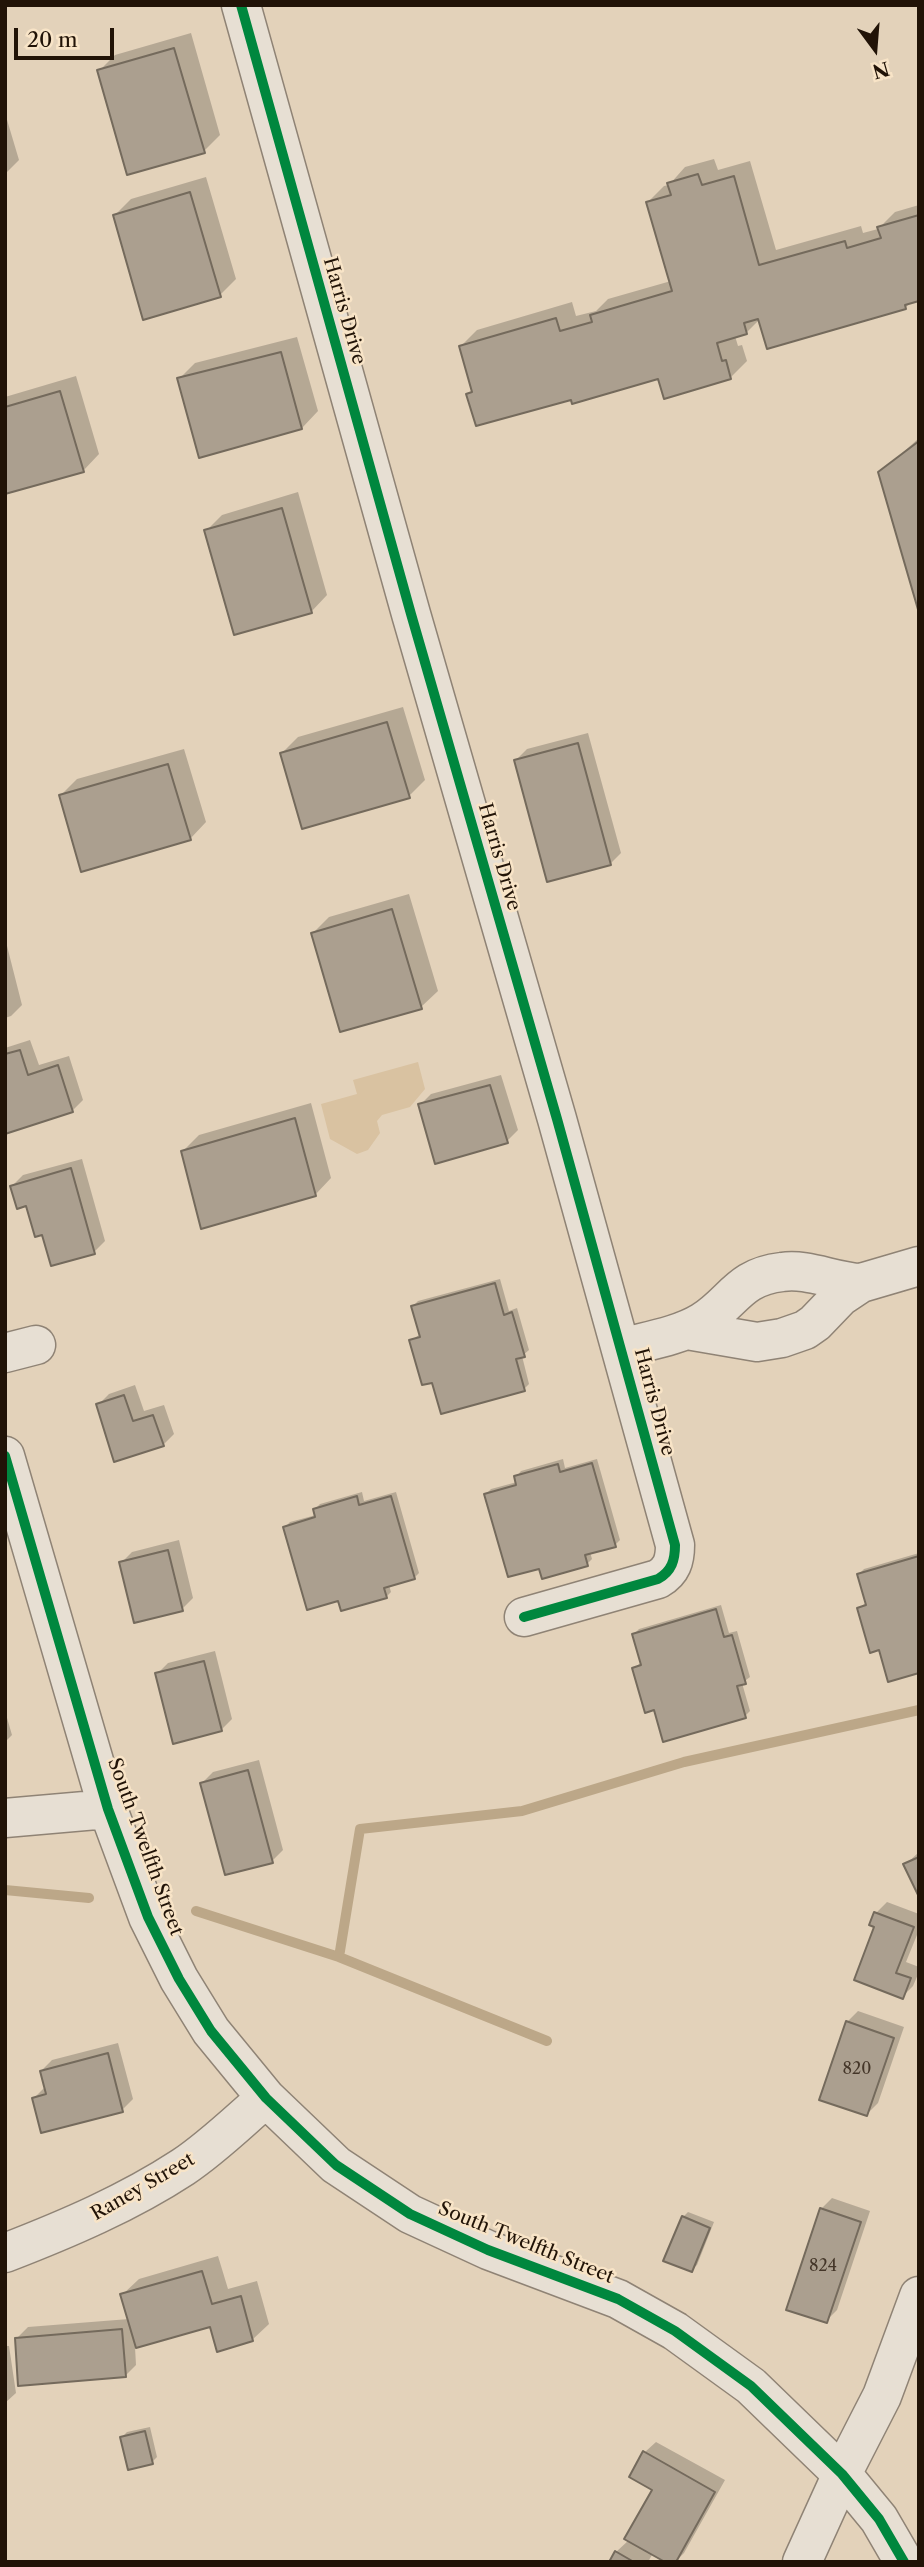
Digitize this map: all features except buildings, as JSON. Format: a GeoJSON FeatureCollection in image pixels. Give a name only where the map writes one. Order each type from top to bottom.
{"type":"FeatureCollection","features":[{"type":"Feature","properties":{"kind":"street","name":"Harris Drive"},"geometry":{"type":"LineString","coordinates":[[241,5],[673,1534],[674,1562],[664,1575],[657,1579],[524,1617]]}},
{"type":"Feature","properties":{"kind":"street"},"geometry":{"type":"LineString","coordinates":[[687,1330],[757,1342],[782,1338],[805,1330],[840,1297],[861,1283],[919,1266]]}},
{"type":"Feature","properties":{"kind":"street"},"geometry":{"type":"LineString","coordinates":[[621,1348],[687,1330],[704,1321],[740,1287],[764,1276],[791,1271],[861,1283]]}},
{"type":"Feature","properties":{"kind":"street","name":"South Twelfth Street"},"geometry":{"type":"LineString","coordinates":[[5,1456],[108,1809],[148,1917],[179,1979],[211,2031],[265,2098],[336,2165],[410,2214],[488,2250],[618,2299],[675,2331],[751,2386],[842,2474],[878,2519],[904,2562]]}},
{"type":"Feature","properties":{"kind":"street"},"geometry":{"type":"LineString","coordinates":[[5,1818],[108,1809]]}},
{"type":"Feature","properties":{"kind":"street","name":"Raney Street"},"geometry":{"type":"LineString","coordinates":[[5,2253],[71,2227],[160,2181],[207,2149],[265,2098]]}},
{"type":"Feature","properties":{"kind":"street"},"geometry":{"type":"LineString","coordinates":[[802,2562],[842,2474],[883,2396],[919,2296]]}},
{"type":"Feature","properties":{"kind":"shaded area"},"geometry":{"type":"Polygon","coordinates":[[[418,1062],[425,1089],[410,1107],[382,1115],[377,1121],[380,1133],[368,1150],[357,1154],[330,1139],[321,1104],[357,1094],[353,1080],[418,1062]]]}},
{"type":"Feature","properties":{"kind":"waterway"},"geometry":{"type":"LineString","coordinates":[[196,1911],[339,1957],[360,1829],[522,1811],[684,1762],[919,1710]]}},
{"type":"Feature","properties":{"kind":"waterway"},"geometry":{"type":"LineString","coordinates":[[5,1890],[89,1898]]}},
{"type":"Feature","properties":{"kind":"waterway"},"geometry":{"type":"LineString","coordinates":[[339,1957],[547,2041]]}},
{"type":"Feature","properties":{"kind":"cycle path"},"geometry":{"type":"LineString","coordinates":[[241,5],[675,1545],[672,1565],[658,1579],[524,1617]]}},
{"type":"Feature","properties":{"kind":"cycle path"},"geometry":{"type":"LineString","coordinates":[[5,1456],[108,1809],[148,1917],[179,1979],[211,2031],[266,2098],[336,2165],[410,2214],[488,2250],[618,2299],[675,2331],[751,2386],[842,2474],[879,2519],[904,2562]]}}]}
